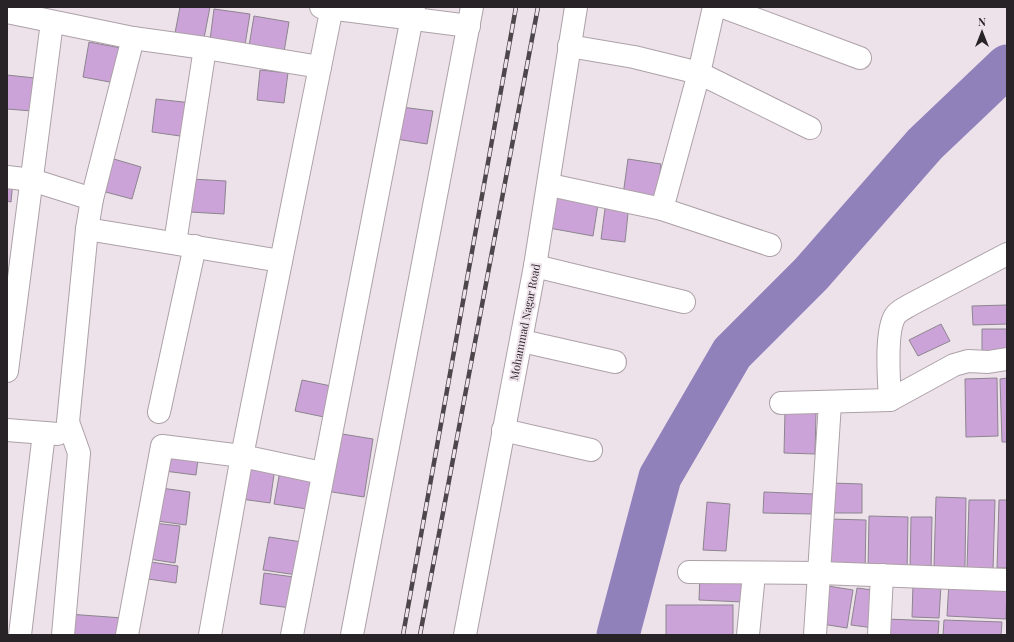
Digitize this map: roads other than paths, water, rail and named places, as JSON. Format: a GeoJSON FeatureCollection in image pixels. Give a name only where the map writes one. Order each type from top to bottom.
{"type":"FeatureCollection","features":[{"type":"Feature","properties":{"kind":"street","name":"Mohammad Nagar Road"},"geometry":{"type":"LineString","coordinates":[[464,635],[536,266],[550,185],[569,46],[576,7]]}},
{"type":"Feature","properties":{"kind":"street"},"geometry":{"type":"LineString","coordinates":[[662,209],[699,73],[714,7]]}},
{"type":"Feature","properties":{"kind":"street"},"geometry":{"type":"LineString","coordinates":[[723,7],[860,58]]}},
{"type":"Feature","properties":{"kind":"street"},"geometry":{"type":"LineString","coordinates":[[210,635],[242,456],[320,67],[328,8],[471,17],[352,635]]}},
{"type":"Feature","properties":{"kind":"street"},"geometry":{"type":"LineString","coordinates":[[7,12],[133,38],[320,67]]}},
{"type":"Feature","properties":{"kind":"street"},"geometry":{"type":"LineString","coordinates":[[292,635],[322,473],[413,13]]}},
{"type":"Feature","properties":{"kind":"street"},"geometry":{"type":"LineString","coordinates":[[7,371],[52,22]]}},
{"type":"Feature","properties":{"kind":"street"},"geometry":{"type":"LineString","coordinates":[[64,635],[78,453],[68,422],[87,229],[92,199],[133,38]]}},
{"type":"Feature","properties":{"kind":"street"},"geometry":{"type":"LineString","coordinates":[[569,46],[634,57],[699,73],[810,128]]}},
{"type":"Feature","properties":{"kind":"street"},"geometry":{"type":"LineString","coordinates":[[159,412],[185,244],[205,48]]}},
{"type":"Feature","properties":{"kind":"street"},"geometry":{"type":"LineString","coordinates":[[7,177],[32,180],[92,199]]}},
{"type":"Feature","properties":{"kind":"street"},"geometry":{"type":"LineString","coordinates":[[550,185],[662,209],[770,245]]}},
{"type":"Feature","properties":{"kind":"street"},"geometry":{"type":"LineString","coordinates":[[87,229],[281,261]]}},
{"type":"Feature","properties":{"kind":"street"},"geometry":{"type":"LineString","coordinates":[[890,400],[888,369],[892,322],[896,314],[910,304],[1007,254]]}},
{"type":"Feature","properties":{"kind":"street"},"geometry":{"type":"LineString","coordinates":[[536,266],[684,302]]}},
{"type":"Feature","properties":{"kind":"street"},"geometry":{"type":"LineString","coordinates":[[522,341],[615,362]]}},
{"type":"Feature","properties":{"kind":"street"},"geometry":{"type":"LineString","coordinates":[[781,403],[830,403],[890,400],[954,365],[968,361],[988,362],[1007,359]]}},
{"type":"Feature","properties":{"kind":"street"},"geometry":{"type":"LineString","coordinates":[[815,635],[830,403]]}},
{"type":"Feature","properties":{"kind":"street"},"geometry":{"type":"LineString","coordinates":[[7,430],[72,435]]}},
{"type":"Feature","properties":{"kind":"street"},"geometry":{"type":"LineString","coordinates":[[504,430],[591,450]]}},
{"type":"Feature","properties":{"kind":"street"},"geometry":{"type":"LineString","coordinates":[[20,635],[44,433]]}},
{"type":"Feature","properties":{"kind":"street"},"geometry":{"type":"LineString","coordinates":[[127,635],[162,446],[242,456],[322,473]]}},
{"type":"Feature","properties":{"kind":"street"},"geometry":{"type":"LineString","coordinates":[[689,572],[754,574],[820,573],[1007,580]]}},
{"type":"Feature","properties":{"kind":"street"},"geometry":{"type":"LineString","coordinates":[[748,635],[754,574]]}},
{"type":"Feature","properties":{"kind":"street"},"geometry":{"type":"LineString","coordinates":[[879,635],[882,575]]}},
{"type":"Feature","properties":{"kind":"waterway"},"geometry":{"type":"LineString","coordinates":[[618,635],[660,477],[732,353],[811,274],[925,144],[1007,66]]}},
{"type":"Feature","properties":{"kind":"railway"},"geometry":{"type":"LineString","coordinates":[[403,635],[516,7]]}},
{"type":"Feature","properties":{"kind":"railway"},"geometry":{"type":"LineString","coordinates":[[420,635],[538,7]]}}]}
